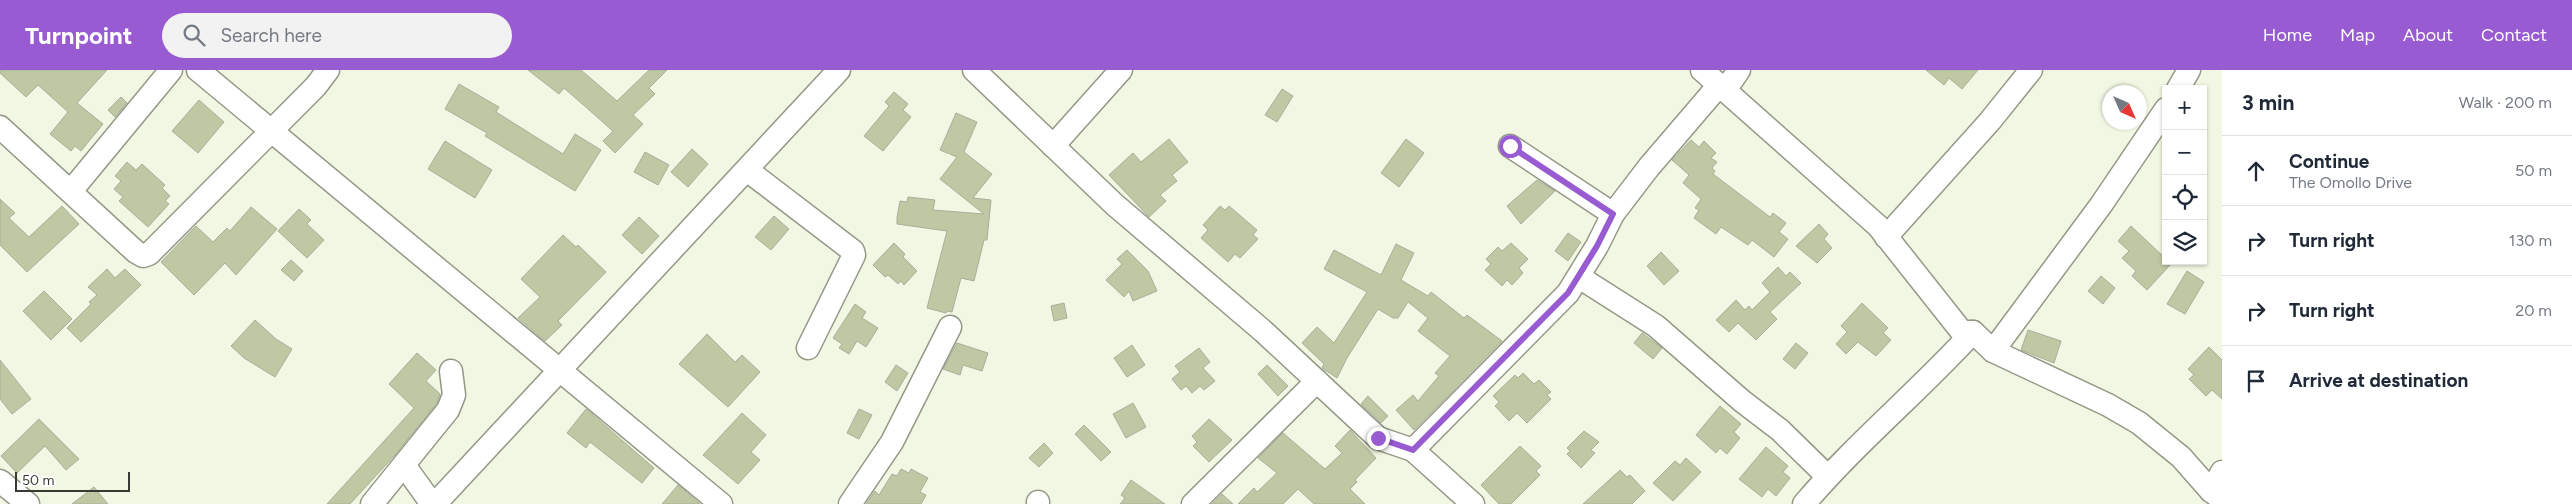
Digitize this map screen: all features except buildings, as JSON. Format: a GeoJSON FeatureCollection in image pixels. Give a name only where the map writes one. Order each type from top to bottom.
{"type":"FeatureCollection","features":[{"type":"Feature","properties":{"kind":"street"},"geometry":{"type":"LineString","coordinates":[[72,191],[171,70]]}},
{"type":"Feature","properties":{"kind":"street"},"geometry":{"type":"LineString","coordinates":[[198,70],[272,129],[721,504]]}},
{"type":"Feature","properties":{"kind":"street"},"geometry":{"type":"LineString","coordinates":[[0,127],[72,191],[136,252],[143,256],[149,254],[316,86],[328,70]]}},
{"type":"Feature","properties":{"kind":"street"},"geometry":{"type":"LineString","coordinates":[[404,465],[433,504],[839,70]]}},
{"type":"Feature","properties":{"kind":"street"},"geometry":{"type":"LineString","coordinates":[[974,70],[1115,205],[1263,331],[1378,438],[1413,450],[1473,504]]}},
{"type":"Feature","properties":{"kind":"street"},"geometry":{"type":"LineString","coordinates":[[1053,146],[1121,70]]}},
{"type":"Feature","properties":{"kind":"street"},"geometry":{"type":"LineString","coordinates":[[1702,70],[1878,226],[1962,332],[1973,332],[1992,350],[2108,404],[2139,423],[2218,487]]}},
{"type":"Feature","properties":{"kind":"street"},"geometry":{"type":"LineString","coordinates":[[1413,450],[1547,316],[1579,277],[1613,214],[1649,167],[1739,70]]}},
{"type":"Feature","properties":{"kind":"street"},"geometry":{"type":"LineString","coordinates":[[1886,237],[1990,122],[2031,70]]}},
{"type":"Feature","properties":{"kind":"street"},"geometry":{"type":"LineString","coordinates":[[2180,85],[2189,70]]}},
{"type":"Feature","properties":{"kind":"street"},"geometry":{"type":"LineString","coordinates":[[1992,350],[2101,205],[2162,115]]}},
{"type":"Feature","properties":{"kind":"street"},"geometry":{"type":"LineString","coordinates":[[1510,146],[1613,214]]}},
{"type":"Feature","properties":{"kind":"street"},"geometry":{"type":"LineString","coordinates":[[747,170],[853,251],[854,255],[808,348]]}},
{"type":"Feature","properties":{"kind":"street"},"geometry":{"type":"LineString","coordinates":[[1579,277],[1656,326],[1742,401],[1780,430],[1828,476]]}},
{"type":"Feature","properties":{"kind":"street"},"geometry":{"type":"LineString","coordinates":[[850,504],[892,442],[950,327]]}},
{"type":"Feature","properties":{"kind":"street"},"geometry":{"type":"LineString","coordinates":[[1804,504],[1828,476],[1973,332]]}},
{"type":"Feature","properties":{"kind":"street"},"geometry":{"type":"LineString","coordinates":[[372,504],[453,402],[451,371]]}},
{"type":"Feature","properties":{"kind":"street"},"geometry":{"type":"LineString","coordinates":[[1193,504],[1317,381]]}},
{"type":"Feature","properties":{"kind":"street"},"geometry":{"type":"LineString","coordinates":[[0,481],[28,504]]}},
{"type":"Feature","properties":{"kind":"route"},"geometry":{"type":"LineString","coordinates":[[1378,438],[1413,450],[1441,424],[1568,293],[1597,246],[1613,214],[1510,146]]}}]}
